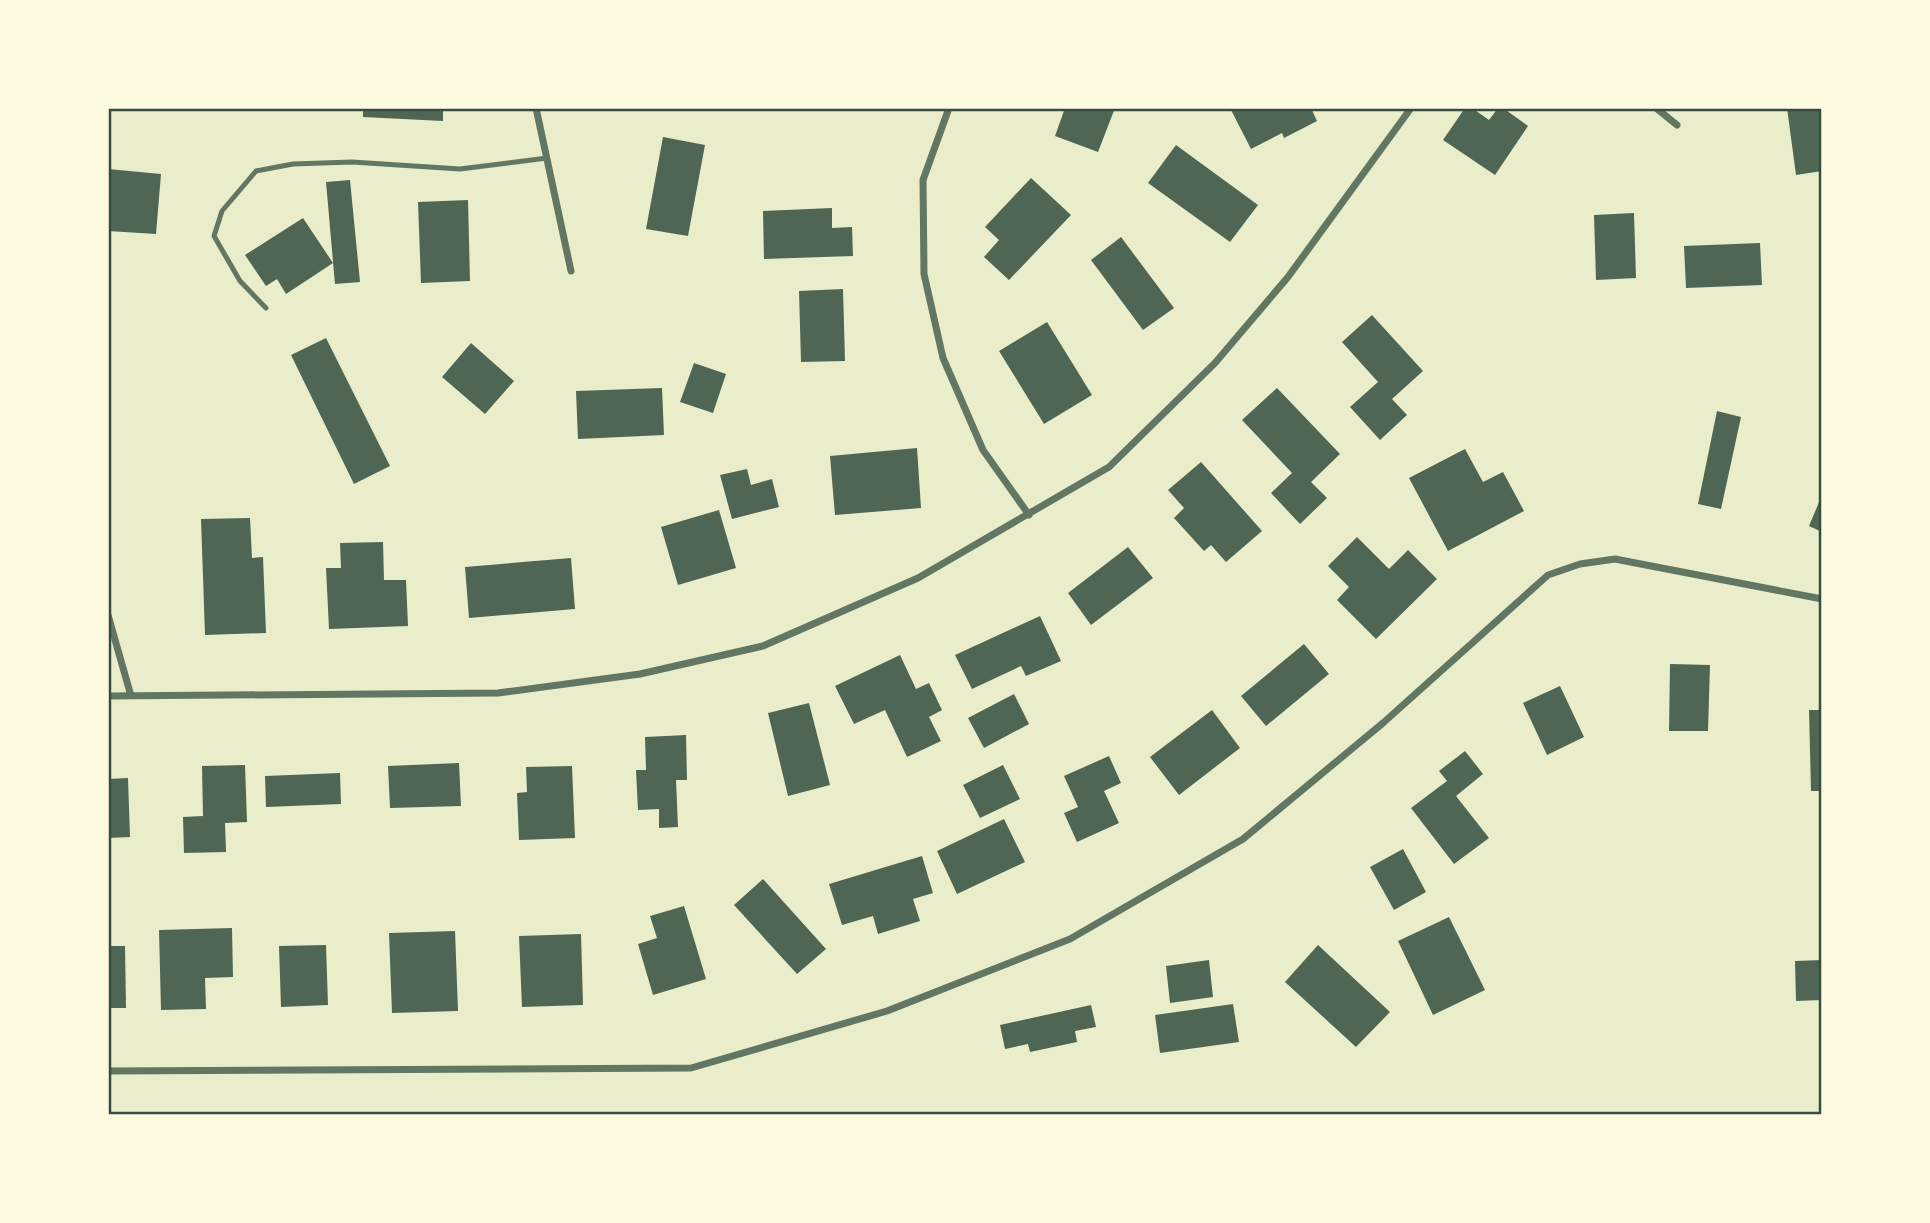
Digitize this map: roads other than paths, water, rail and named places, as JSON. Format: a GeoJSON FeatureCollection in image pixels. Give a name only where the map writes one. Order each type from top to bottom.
{"type":"FeatureCollection","features":[{"type":"Feature","properties":{"kind":"street"},"geometry":{"type":"LineString","coordinates":[[536,108],[572,271]]}},
{"type":"Feature","properties":{"kind":"street"},"geometry":{"type":"LineString","coordinates":[[949,108],[923,180],[924,274],[943,358],[983,450],[1029,515]]}},
{"type":"Feature","properties":{"kind":"street"},"geometry":{"type":"LineString","coordinates":[[108,696],[498,693],[640,674],[763,646],[918,578],[1108,467],[1215,363],[1288,277],[1411,108]]}},
{"type":"Feature","properties":{"kind":"street"},"geometry":{"type":"LineString","coordinates":[[1656,108],[1677,125]]}},
{"type":"Feature","properties":{"kind":"street"},"geometry":{"type":"LineString","coordinates":[[108,1071],[691,1068],[887,1011],[1070,939],[1243,839],[1383,723],[1548,575],[1580,564],[1615,559],[1822,599]]}},
{"type":"Feature","properties":{"kind":"street"},"geometry":{"type":"LineString","coordinates":[[108,615],[131,696]]}},
{"type":"Feature","properties":{"kind":"lane"},"geometry":{"type":"LineString","coordinates":[[265,308],[240,281],[214,236],[222,211],[256,171],[293,164],[352,162],[460,169],[547,158]]}}]}
